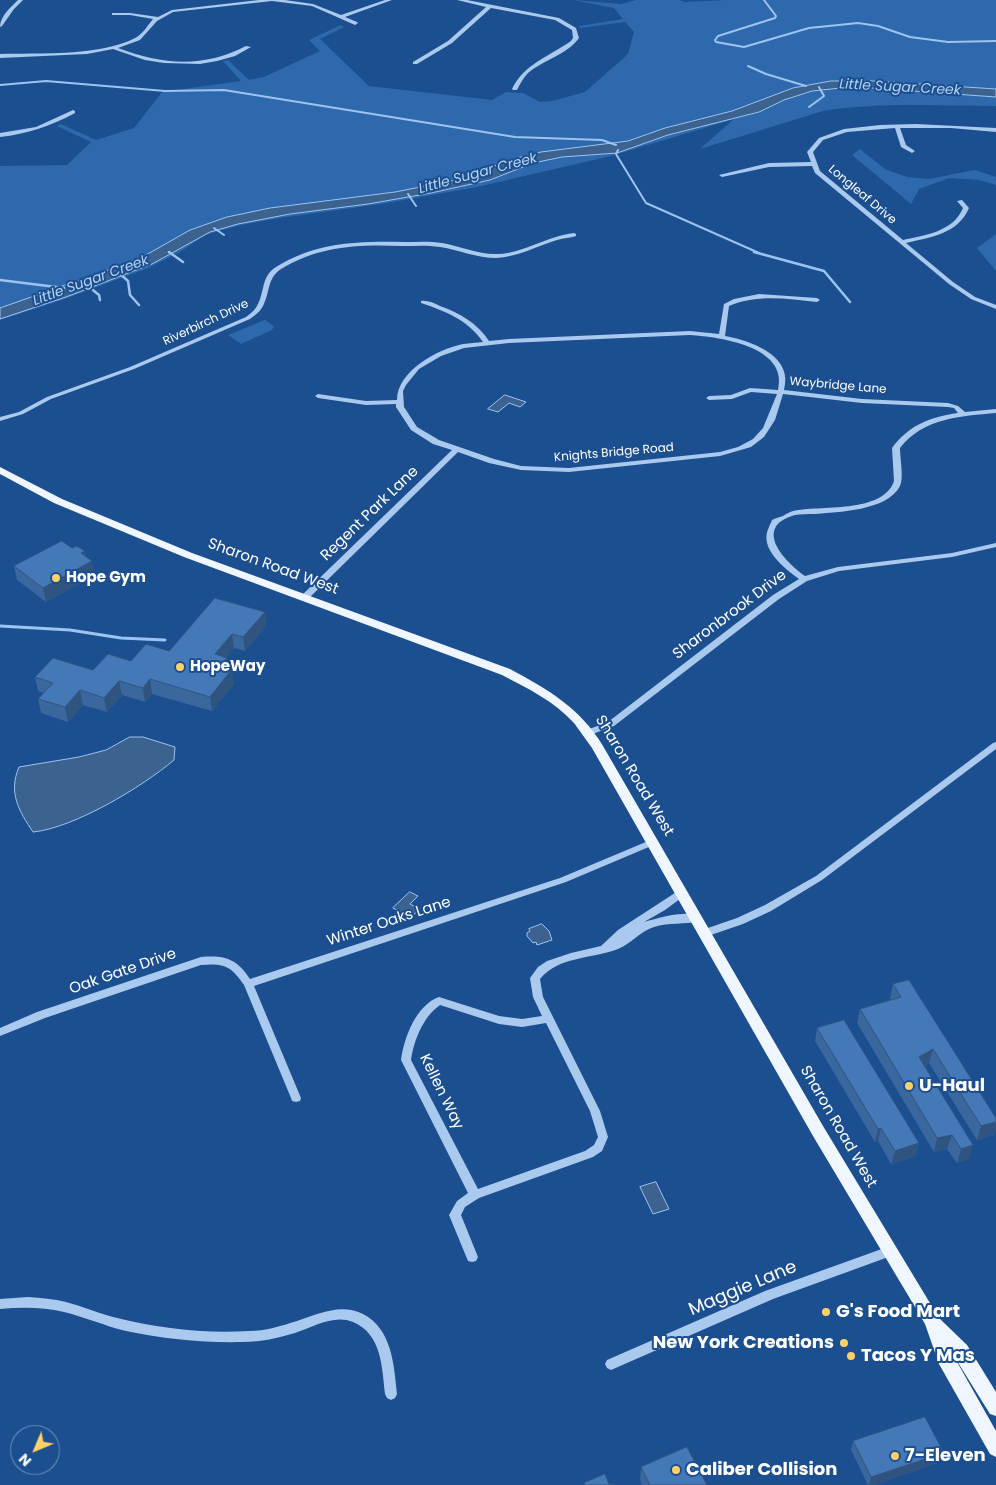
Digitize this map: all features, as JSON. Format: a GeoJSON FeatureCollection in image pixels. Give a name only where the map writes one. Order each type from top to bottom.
{"type":"FeatureCollection","features":[{"type":"Feature","properties":{"kind":"main road","name":"Sharon Road West"},"geometry":{"type":"LineString","coordinates":[[0,470],[74,508],[188,555],[512,675],[538,689],[565,708],[597,746],[818,1131],[932,1321],[945,1358],[996,1448]]}},
{"type":"Feature","properties":{"kind":"main road","name":"Sharon Road West"},"geometry":{"type":"LineString","coordinates":[[932,1321],[961,1351],[996,1408]]}},
{"type":"Feature","properties":{"kind":"street"},"geometry":{"type":"LineString","coordinates":[[0,25],[12,8],[21,0]]}},
{"type":"Feature","properties":{"kind":"street"},"geometry":{"type":"LineString","coordinates":[[0,56],[87,52],[115,48],[138,38],[157,18],[172,12],[272,0],[304,3],[355,23]]}},
{"type":"Feature","properties":{"kind":"street"},"geometry":{"type":"LineString","coordinates":[[340,17],[390,0]]}},
{"type":"Feature","properties":{"kind":"street"},"geometry":{"type":"LineString","coordinates":[[459,0],[557,19],[568,24],[576,34],[576,38],[571,44],[537,65],[518,82],[515,89]]}},
{"type":"Feature","properties":{"kind":"street"},"geometry":{"type":"LineString","coordinates":[[415,63],[450,42],[490,6]]}},
{"type":"Feature","properties":{"kind":"street"},"geometry":{"type":"LineString","coordinates":[[114,14],[157,18]]}},
{"type":"Feature","properties":{"kind":"street"},"geometry":{"type":"LineString","coordinates":[[115,48],[145,59],[177,62],[226,58],[248,47]]}},
{"type":"Feature","properties":{"kind":"street"},"geometry":{"type":"LineString","coordinates":[[0,135],[36,130],[54,123],[73,112]]}},
{"type":"Feature","properties":{"kind":"street"},"geometry":{"type":"LineString","coordinates":[[896,126],[903,146],[912,151]]}},
{"type":"Feature","properties":{"kind":"street","name":"Longleaf Drive"},"geometry":{"type":"LineString","coordinates":[[996,130],[971,127],[861,127],[830,135],[813,148],[810,156],[811,164],[817,172],[901,242],[961,291],[996,308]]}},
{"type":"Feature","properties":{"kind":"street"},"geometry":{"type":"LineString","coordinates":[[722,175],[761,166],[811,164]]}},
{"type":"Feature","properties":{"kind":"street"},"geometry":{"type":"LineString","coordinates":[[901,242],[933,234],[954,225],[966,211],[966,208],[960,201]]}},
{"type":"Feature","properties":{"kind":"street","name":"Riverbirch Drive"},"geometry":{"type":"LineString","coordinates":[[0,419],[21,413],[49,398],[136,366],[248,318],[259,311],[267,280],[273,271],[326,248],[340,244],[366,242],[436,245],[496,256],[519,253],[554,238],[574,236]]}},
{"type":"Feature","properties":{"kind":"street"},"geometry":{"type":"LineString","coordinates":[[722,336],[726,305],[732,302],[756,296],[816,300]]}},
{"type":"Feature","properties":{"kind":"street"},"geometry":{"type":"LineString","coordinates":[[423,302],[464,319],[477,330],[487,343]]}},
{"type":"Feature","properties":{"kind":"street","name":"Knights Bridge Road"},"geometry":{"type":"LineString","coordinates":[[690,333],[722,336],[753,346],[769,357],[780,371],[783,382],[771,422],[762,436],[744,447],[720,454],[556,470],[504,464],[436,442],[414,428],[402,411],[399,402],[403,384],[422,364],[450,350],[487,343],[690,333]]}},
{"type":"Feature","properties":{"kind":"street","name":"Waybridge Lane"},"geometry":{"type":"LineString","coordinates":[[709,398],[732,396],[750,390],[876,402],[948,405],[956,407],[964,414]]}},
{"type":"Feature","properties":{"kind":"street"},"geometry":{"type":"LineString","coordinates":[[318,396],[366,402],[399,402]]}},
{"type":"Feature","properties":{"kind":"street"},"geometry":{"type":"LineString","coordinates":[[804,579],[785,564],[772,547],[770,532],[775,522],[794,513],[846,510],[863,507],[880,500],[893,490],[898,481],[895,453],[902,437],[924,425],[964,414],[996,411]]}},
{"type":"Feature","properties":{"kind":"street","name":"Regent Park Lane"},"geometry":{"type":"LineString","coordinates":[[304,598],[456,450]]}},
{"type":"Feature","properties":{"kind":"street","name":"Sharonbrook Drive"},"geometry":{"type":"LineString","coordinates":[[587,733],[611,724],[776,597],[804,579],[838,569],[952,555],[996,545]]}},
{"type":"Feature","properties":{"kind":"street"},"geometry":{"type":"LineString","coordinates":[[705,933],[740,921],[768,908],[819,878],[996,745]]}},
{"type":"Feature","properties":{"kind":"street","name":"Winter Oaks Lane"},"geometry":{"type":"LineString","coordinates":[[248,984],[562,880],[653,842]]}},
{"type":"Feature","properties":{"kind":"street"},"geometry":{"type":"LineString","coordinates":[[472,1257],[455,1215],[462,1204],[475,1195],[590,1154],[598,1148],[603,1137],[595,1111],[534,985],[539,971],[556,961],[618,945],[628,932],[647,921],[681,893]]}},
{"type":"Feature","properties":{"kind":"street"},"geometry":{"type":"LineString","coordinates":[[647,921],[696,918]]}},
{"type":"Feature","properties":{"kind":"street","name":"Oak Gate Drive"},"geometry":{"type":"LineString","coordinates":[[0,1032],[41,1015],[202,961],[216,960],[228,962],[238,969],[248,984]]}},
{"type":"Feature","properties":{"kind":"street"},"geometry":{"type":"LineString","coordinates":[[248,984],[296,1098]]}},
{"type":"Feature","properties":{"kind":"street","name":"Kellen Way"},"geometry":{"type":"LineString","coordinates":[[475,1195],[406,1060],[407,1053],[424,1014],[434,1003],[439,1001],[499,1020],[522,1022],[549,1019]]}},
{"type":"Feature","properties":{"kind":"street","name":"Maggie Lane"},"geometry":{"type":"LineString","coordinates":[[611,1364],[768,1296],[890,1251]]}},
{"type":"Feature","properties":{"kind":"street"},"geometry":{"type":"LineString","coordinates":[[0,1304],[36,1302],[62,1306],[110,1322],[144,1329],[245,1337],[272,1334],[298,1327],[326,1316],[340,1314],[354,1316],[370,1326],[380,1336],[386,1356],[391,1394]]}},
{"type":"Feature","properties":{"kind":"shaded area"},"geometry":{"type":"Polygon","coordinates":[[[573,0],[621,4],[636,0],[679,0],[685,2],[725,0],[996,0],[996,106],[887,105],[823,111],[700,149],[734,119],[611,156],[477,187],[381,204],[241,225],[205,235],[180,252],[148,268],[59,301],[0,320],[0,166],[67,165],[91,142],[57,126],[61,124],[96,140],[134,128],[162,92],[241,81],[223,61],[228,60],[249,80],[264,77],[320,51],[309,40],[341,25],[344,27],[320,39],[369,86],[492,100],[506,92],[523,93],[540,102],[552,101],[585,92],[628,54],[634,32],[625,22],[580,28],[579,26],[623,19],[614,8],[573,0]]]}},
{"type":"Feature","properties":{"kind":"shaded area"},"geometry":{"type":"Polygon","coordinates":[[[860,149],[885,169],[907,177],[929,179],[975,170],[996,177],[996,185],[979,180],[949,178],[919,189],[911,204],[852,155],[860,149]]]}},
{"type":"Feature","properties":{"kind":"shaded area"},"geometry":{"type":"Polygon","coordinates":[[[996,234],[996,271],[977,248],[996,234]]]}},
{"type":"Feature","properties":{"kind":"shaded area"},"geometry":{"type":"Polygon","coordinates":[[[265,320],[274,326],[272,330],[241,344],[228,335],[265,320]]]}},
{"type":"Feature","properties":{"kind":"water","name":"Little Sugar Creek"},"geometry":{"type":"Polygon","coordinates":[[[831,81],[874,81],[996,89],[996,97],[850,87],[812,91],[784,100],[759,112],[668,135],[617,153],[562,157],[533,163],[490,180],[431,193],[368,204],[290,214],[238,224],[210,232],[152,264],[66,297],[0,319],[0,308],[139,259],[190,230],[227,217],[270,208],[395,192],[451,181],[517,158],[541,152],[628,141],[665,128],[732,111],[793,88],[831,81]]]}},
{"type":"Feature","properties":{"kind":"water"},"geometry":{"type":"Polygon","coordinates":[[[505,395],[526,402],[520,407],[509,403],[498,412],[488,409],[505,395]]]}},
{"type":"Feature","properties":{"kind":"water"},"geometry":{"type":"Polygon","coordinates":[[[130,737],[143,737],[175,747],[174,760],[144,782],[107,805],[68,823],[33,832],[23,817],[15,793],[16,776],[19,767],[79,757],[106,750],[130,737]]]}},
{"type":"Feature","properties":{"kind":"water"},"geometry":{"type":"Polygon","coordinates":[[[410,892],[418,896],[410,904],[419,909],[411,918],[393,908],[410,892]]]}},
{"type":"Feature","properties":{"kind":"water"},"geometry":{"type":"Polygon","coordinates":[[[542,924],[549,931],[552,940],[537,945],[536,942],[533,943],[527,936],[527,933],[530,931],[529,929],[542,924]]]}},
{"type":"Feature","properties":{"kind":"water"},"geometry":{"type":"Polygon","coordinates":[[[656,1182],[669,1209],[653,1214],[640,1187],[656,1182]]]}},
{"type":"Feature","properties":{"kind":"building"},"geometry":{"type":"Polygon","coordinates":[[[62,541],[72,548],[77,546],[85,551],[81,553],[92,561],[43,588],[14,566],[62,541]]]}},
{"type":"Feature","properties":{"kind":"building","name":"HopeWay"},"geometry":{"type":"Polygon","coordinates":[[[215,598],[265,612],[243,637],[232,634],[215,654],[227,658],[220,666],[232,669],[210,697],[150,679],[143,688],[119,681],[104,698],[80,690],[65,707],[38,699],[53,683],[35,677],[53,658],[93,670],[108,654],[131,661],[146,644],[169,651],[215,598]]]}},
{"type":"Feature","properties":{"kind":"building"},"geometry":{"type":"Polygon","coordinates":[[[909,980],[996,1118],[996,1122],[981,1126],[933,1049],[919,1057],[973,1145],[961,1149],[952,1135],[937,1138],[860,1009],[901,997],[893,984],[909,980]]]}},
{"type":"Feature","properties":{"kind":"building"},"geometry":{"type":"Polygon","coordinates":[[[844,1020],[919,1143],[895,1151],[881,1128],[878,1129],[817,1028],[844,1020]]]}},
{"type":"Feature","properties":{"kind":"building","name":"7-Eleven"},"geometry":{"type":"Polygon","coordinates":[[[925,1417],[944,1453],[871,1477],[853,1441],[925,1417]]]}},
{"type":"Feature","properties":{"kind":"building"},"geometry":{"type":"Polygon","coordinates":[[[687,1447],[707,1485],[650,1485],[641,1467],[687,1447]]]}},
{"type":"Feature","properties":{"kind":"building"},"geometry":{"type":"Polygon","coordinates":[[[605,1474],[609,1484],[616,1485],[585,1485],[584,1483],[605,1474]]]}},
{"type":"Feature","properties":{"kind":"waterway"},"geometry":{"type":"LineString","coordinates":[[764,0],[776,16],[775,18],[718,36],[715,40],[716,42],[744,47],[809,28],[858,23],[878,26],[910,37],[948,42],[996,41]]}},
{"type":"Feature","properties":{"kind":"waterway"},"geometry":{"type":"LineString","coordinates":[[748,66],[766,74],[806,86]]}},
{"type":"Feature","properties":{"kind":"waterway"},"geometry":{"type":"LineString","coordinates":[[0,85],[46,81],[165,91],[224,90],[515,137],[602,140],[616,145]]}},
{"type":"Feature","properties":{"kind":"waterway"},"geometry":{"type":"LineString","coordinates":[[809,107],[824,96],[819,87]]}},
{"type":"Feature","properties":{"kind":"waterway"},"geometry":{"type":"LineString","coordinates":[[618,150],[616,154],[646,203],[759,253]]}},
{"type":"Feature","properties":{"kind":"waterway"},"geometry":{"type":"LineString","coordinates":[[408,194],[416,206]]}},
{"type":"Feature","properties":{"kind":"waterway"},"geometry":{"type":"LineString","coordinates":[[214,228],[224,235]]}},
{"type":"Feature","properties":{"kind":"waterway"},"geometry":{"type":"LineString","coordinates":[[169,252],[183,262]]}},
{"type":"Feature","properties":{"kind":"waterway"},"geometry":{"type":"LineString","coordinates":[[754,252],[824,271],[850,302]]}},
{"type":"Feature","properties":{"kind":"waterway","name":"Little Sugar Creek"},"geometry":{"type":"LineString","coordinates":[[119,273],[128,281],[130,295],[139,305]]}},
{"type":"Feature","properties":{"kind":"waterway","name":"Little Sugar Creek"},"geometry":{"type":"LineString","coordinates":[[0,280],[64,288]]}},
{"type":"Feature","properties":{"kind":"waterway","name":"Little Sugar Creek"},"geometry":{"type":"LineString","coordinates":[[88,286],[99,295],[100,300]]}},
{"type":"Feature","properties":{"kind":"waterway"},"geometry":{"type":"LineString","coordinates":[[0,626],[70,630],[121,638],[165,640]]}},
{"type":"Feature","properties":{"kind":"place","name":"Hope Gym"},"geometry":{"type":"Point","coordinates":[56,578]}},
{"type":"Feature","properties":{"kind":"place","name":"HopeWay"},"geometry":{"type":"Point","coordinates":[180,667]}},
{"type":"Feature","properties":{"kind":"place","name":"U-Haul"},"geometry":{"type":"Point","coordinates":[909,1086]}},
{"type":"Feature","properties":{"kind":"place","name":"G's Food Mart"},"geometry":{"type":"Point","coordinates":[826,1312]}},
{"type":"Feature","properties":{"kind":"place","name":"New York Creations"},"geometry":{"type":"Point","coordinates":[844,1343]}},
{"type":"Feature","properties":{"kind":"place","name":"Tacos Y Mas"},"geometry":{"type":"Point","coordinates":[851,1356]}},
{"type":"Feature","properties":{"kind":"place","name":"7-Eleven"},"geometry":{"type":"Point","coordinates":[895,1456]}},
{"type":"Feature","properties":{"kind":"place","name":"Caliber Collision"},"geometry":{"type":"Point","coordinates":[676,1470]}}]}
